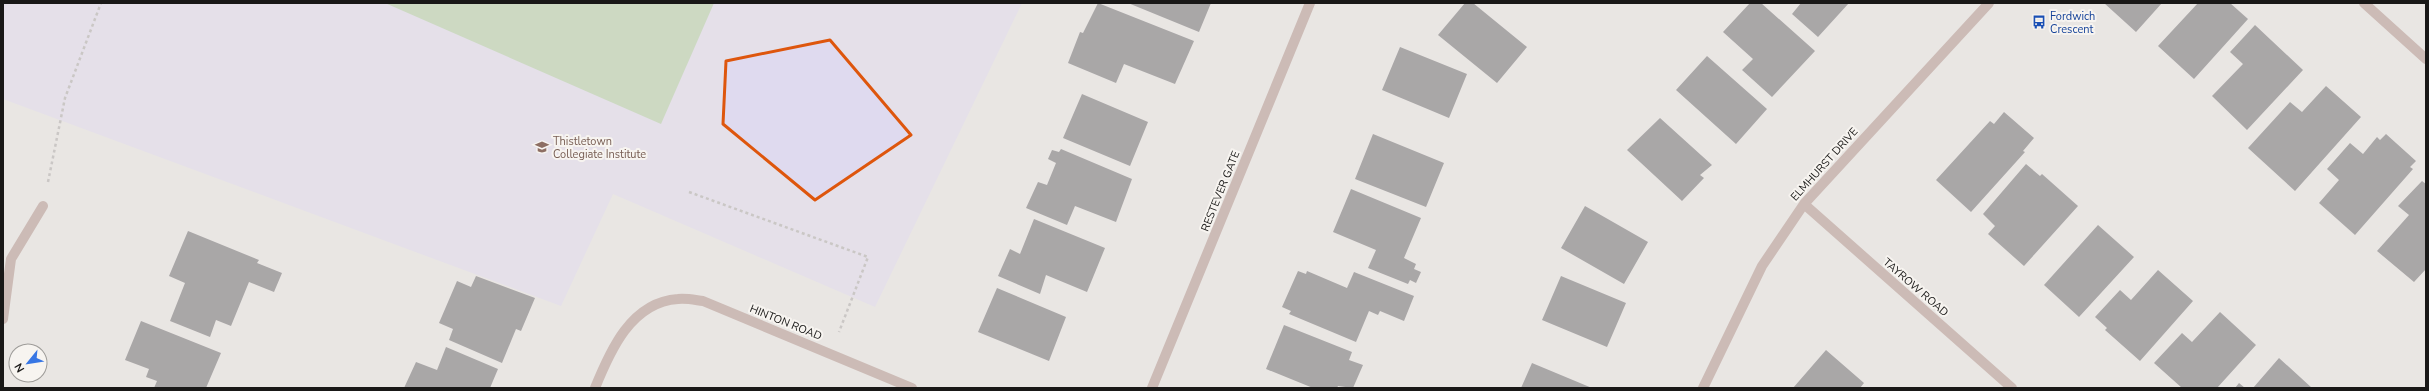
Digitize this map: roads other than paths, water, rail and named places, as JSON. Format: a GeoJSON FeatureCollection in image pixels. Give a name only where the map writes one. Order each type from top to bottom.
{"type":"FeatureCollection","features":[{"type":"Feature","properties":{"kind":"street","name":"RESTEVER GATE"},"geometry":{"type":"LineString","coordinates":[[1152,388],[1310,3]]}},
{"type":"Feature","properties":{"kind":"street","name":"ELMHURST DRIVE"},"geometry":{"type":"LineString","coordinates":[[1703,388],[1762,266],[1804,204],[1989,3]]}},
{"type":"Feature","properties":{"kind":"street"},"geometry":{"type":"LineString","coordinates":[[2364,3],[2426,59]]}},
{"type":"Feature","properties":{"kind":"street","name":"TAYROW ROAD"},"geometry":{"type":"LineString","coordinates":[[1804,204],[2012,388]]}},
{"type":"Feature","properties":{"kind":"street"},"geometry":{"type":"LineString","coordinates":[[3,319],[11,259],[43,206]]}},
{"type":"Feature","properties":{"kind":"street","name":"HINTON ROAD"},"geometry":{"type":"LineString","coordinates":[[595,388],[607,358],[626,327],[647,308],[678,299],[703,301],[912,388]]}},
{"type":"Feature","properties":{"kind":"place","name":"Fordwich Crescent"},"geometry":{"type":"Point","coordinates":[2039,22]}},
{"type":"Feature","properties":{"kind":"place","name":"Thistletown Collegiate Institute"},"geometry":{"type":"Point","coordinates":[542,147]}}]}
